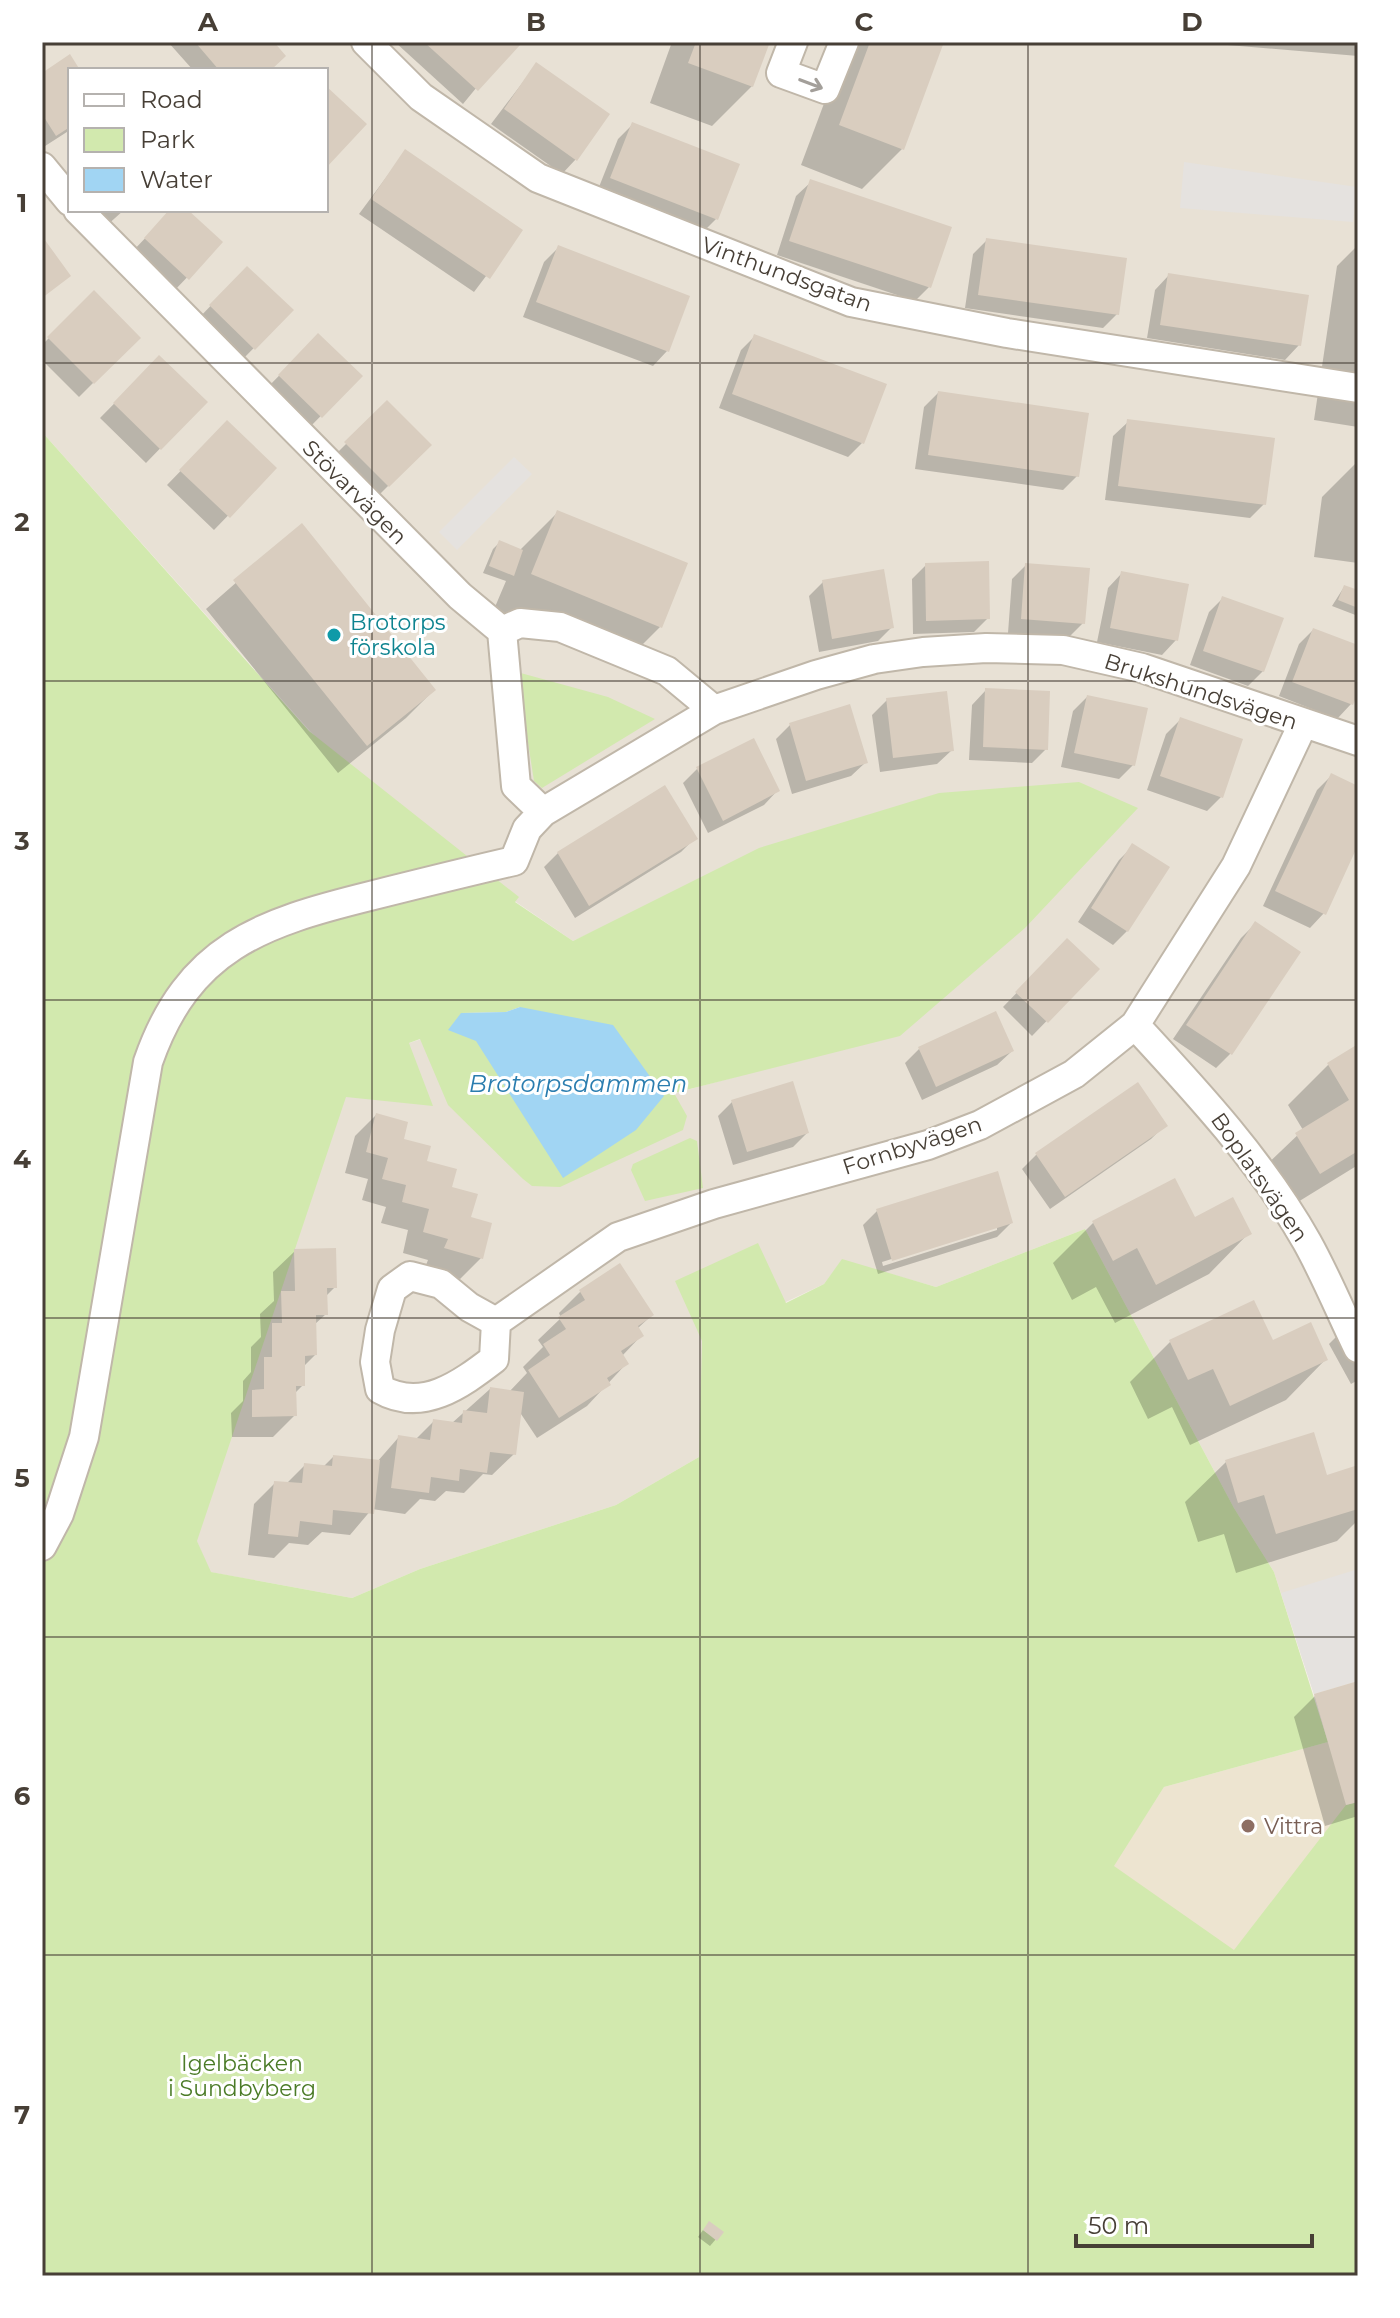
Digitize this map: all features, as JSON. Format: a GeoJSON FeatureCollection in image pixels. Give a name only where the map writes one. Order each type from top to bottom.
{"type":"FeatureCollection","features":[{"type":"Feature","properties":{"kind":"street","name":"Vinthundsgatan"},"geometry":{"type":"LineString","coordinates":[[366,42],[421,97],[538,178],[851,302],[1007,333],[1358,388]]}},
{"type":"Feature","properties":{"kind":"street"},"geometry":{"type":"LineString","coordinates":[[793,42],[781,73],[825,89],[844,42]]}},
{"type":"Feature","properties":{"kind":"street"},"geometry":{"type":"LineString","coordinates":[[42,167],[68,199]]}},
{"type":"Feature","properties":{"kind":"street","name":"Stövarvägen"},"geometry":{"type":"LineString","coordinates":[[80,212],[97,233],[439,575],[502,631]]}},
{"type":"Feature","properties":{"kind":"street"},"geometry":{"type":"LineString","coordinates":[[42,1546],[59,1514],[84,1437],[148,1062],[159,1032],[177,1000],[200,971],[264,927],[305,912],[514,861],[527,829],[543,812],[516,786],[502,631],[520,623],[560,627],[667,671],[714,710]]}},
{"type":"Feature","properties":{"kind":"street","name":"Brukshundsvägen"},"geometry":{"type":"LineString","coordinates":[[543,812],[714,710],[874,659],[986,648],[1063,650],[1142,668],[1358,741]]}},
{"type":"Feature","properties":{"kind":"street","name":"Fornbyvägen"},"geometry":{"type":"LineString","coordinates":[[496,1322],[618,1237],[714,1204],[928,1145],[980,1125],[1074,1074],[1135,1025],[1236,866],[1303,724]]}},
{"type":"Feature","properties":{"kind":"street","name":"Boplatsvägen"},"geometry":{"type":"LineString","coordinates":[[1135,1025],[1217,1114],[1288,1213],[1307,1241],[1358,1348]]}},
{"type":"Feature","properties":{"kind":"street"},"geometry":{"type":"LineString","coordinates":[[410,1276],[441,1284],[469,1307],[496,1322],[494,1359],[460,1384],[425,1398],[409,1399],[380,1389],[375,1362],[380,1330],[392,1289],[410,1276]]}},
{"type":"Feature","properties":{"kind":"shaded area"},"geometry":{"type":"Polygon","coordinates":[[[42,42],[1358,42],[1358,1681],[1314,1694],[1274,1572],[1234,1508],[1085,1229],[936,1287],[842,1260],[824,1284],[703,1341],[699,1457],[616,1505],[420,1569],[352,1598],[210,1572],[184,1511],[323,1094],[374,1055],[448,1030],[664,1096],[769,1068],[620,919],[573,941],[380,809],[42,432],[42,42]]]}},
{"type":"Feature","properties":{"kind":"shaded area"},"geometry":{"type":"Polygon","coordinates":[[[1184,162],[1357,187],[1353,222],[1180,208],[1184,162]]]}},
{"type":"Feature","properties":{"kind":"shaded area"},"geometry":{"type":"Polygon","coordinates":[[[514,457],[532,474],[457,550],[439,532],[514,457]]]}},
{"type":"Feature","properties":{"kind":"shaded area"},"geometry":{"type":"Polygon","coordinates":[[[1358,1569],[1358,1681],[1314,1694],[1281,1593],[1358,1569]]]}},
{"type":"Feature","properties":{"kind":"shaded area","name":"Vittra"},"geometry":{"type":"Polygon","coordinates":[[[1358,1681],[1358,2014],[1310,2005],[1113,1866],[1164,1787],[1328,1742],[1314,1694],[1358,1681]]]}},
{"type":"Feature","properties":{"kind":"green space","name":"Igelbäcken i Sundbyberg"},"geometry":{"type":"Polygon","coordinates":[[[42,432],[309,731],[519,897],[515,902],[573,941],[759,848],[939,793],[1079,782],[1138,808],[1025,928],[900,1036],[674,1093],[687,1116],[683,1130],[560,1187],[532,1186],[523,1179],[448,1105],[420,1039],[409,1043],[433,1106],[346,1097],[197,1541],[211,1572],[352,1598],[420,1569],[616,1505],[699,1457],[702,1341],[675,1281],[758,1243],[786,1303],[824,1284],[842,1259],[936,1287],[1085,1229],[1234,1508],[1274,1572],[1328,1742],[1164,1787],[1114,1866],[1234,1950],[1346,1805],[1358,1802],[1358,2276],[42,2276],[42,432]],[[520,1007],[506,1012],[461,1013],[504,1080],[520,1007]]]}},
{"type":"Feature","properties":{"kind":"green space"},"geometry":{"type":"Polygon","coordinates":[[[517,672],[608,697],[655,719],[542,788],[534,781],[517,672]]]}},
{"type":"Feature","properties":{"kind":"green space"},"geometry":{"type":"Polygon","coordinates":[[[690,1138],[697,1141],[703,1188],[645,1201],[631,1170],[633,1164],[690,1138]]]}},
{"type":"Feature","properties":{"kind":"water","name":"Brotorpsdammen"},"geometry":{"type":"Polygon","coordinates":[[[520,1007],[613,1025],[664,1096],[636,1130],[563,1178],[476,1041],[448,1030],[461,1013],[506,1012],[520,1007]]]}},
{"type":"Feature","properties":{"kind":"building"},"geometry":{"type":"Polygon","coordinates":[[[195,42],[274,42],[286,56],[273,68],[217,68],[195,42]]]}},
{"type":"Feature","properties":{"kind":"building"},"geometry":{"type":"Polygon","coordinates":[[[424,42],[517,42],[520,45],[478,91],[424,42]]]}},
{"type":"Feature","properties":{"kind":"building"},"geometry":{"type":"Polygon","coordinates":[[[696,42],[770,42],[753,87],[688,63],[696,42]]]}},
{"type":"Feature","properties":{"kind":"building"},"geometry":{"type":"Polygon","coordinates":[[[870,42],[944,42],[904,150],[839,125],[870,42]]]}},
{"type":"Feature","properties":{"kind":"building"},"geometry":{"type":"Polygon","coordinates":[[[70,54],[79,68],[68,68],[68,128],[56,136],[42,114],[42,73],[70,54]]]}},
{"type":"Feature","properties":{"kind":"building"},"geometry":{"type":"Polygon","coordinates":[[[536,62],[610,114],[577,161],[504,109],[536,62]]]}},
{"type":"Feature","properties":{"kind":"building"},"geometry":{"type":"Polygon","coordinates":[[[328,88],[367,124],[328,166],[328,88]]]}},
{"type":"Feature","properties":{"kind":"building"},"geometry":{"type":"Polygon","coordinates":[[[632,122],[740,164],[718,220],[610,178],[632,122]]]}},
{"type":"Feature","properties":{"kind":"building"},"geometry":{"type":"Polygon","coordinates":[[[405,149],[523,230],[490,279],[371,199],[405,149]]]}},
{"type":"Feature","properties":{"kind":"building"},"geometry":{"type":"Polygon","coordinates":[[[810,179],[952,227],[931,288],[789,241],[810,179]]]}},
{"type":"Feature","properties":{"kind":"building"},"geometry":{"type":"Polygon","coordinates":[[[167,212],[190,212],[223,242],[189,280],[144,238],[167,212]]]}},
{"type":"Feature","properties":{"kind":"building"},"geometry":{"type":"Polygon","coordinates":[[[42,236],[71,276],[42,298],[42,236]]]}},
{"type":"Feature","properties":{"kind":"building"},"geometry":{"type":"Polygon","coordinates":[[[986,238],[1127,258],[1119,315],[978,295],[986,238]]]}},
{"type":"Feature","properties":{"kind":"building"},"geometry":{"type":"Polygon","coordinates":[[[558,245],[690,296],[669,352],[536,302],[558,245]]]}},
{"type":"Feature","properties":{"kind":"building"},"geometry":{"type":"Polygon","coordinates":[[[247,266],[294,310],[255,350],[209,305],[247,266]]]}},
{"type":"Feature","properties":{"kind":"building"},"geometry":{"type":"Polygon","coordinates":[[[1168,273],[1309,295],[1301,346],[1160,325],[1168,273]]]}},
{"type":"Feature","properties":{"kind":"building"},"geometry":{"type":"Polygon","coordinates":[[[94,290],[141,338],[94,384],[47,337],[94,290]]]}},
{"type":"Feature","properties":{"kind":"building"},"geometry":{"type":"Polygon","coordinates":[[[318,333],[363,376],[322,418],[278,375],[318,333]]]}},
{"type":"Feature","properties":{"kind":"building"},"geometry":{"type":"Polygon","coordinates":[[[754,334],[887,384],[864,444],[732,394],[754,334]]]}},
{"type":"Feature","properties":{"kind":"building"},"geometry":{"type":"Polygon","coordinates":[[[159,355],[208,402],[161,450],[113,403],[159,355]]]}},
{"type":"Feature","properties":{"kind":"building"},"geometry":{"type":"Polygon","coordinates":[[[938,391],[1089,413],[1079,477],[928,455],[938,391]]]}},
{"type":"Feature","properties":{"kind":"building"},"geometry":{"type":"Polygon","coordinates":[[[387,400],[432,445],[389,487],[344,442],[387,400]]]}},
{"type":"Feature","properties":{"kind":"building"},"geometry":{"type":"Polygon","coordinates":[[[1127,419],[1275,438],[1266,505],[1118,486],[1127,419]]]}},
{"type":"Feature","properties":{"kind":"building"},"geometry":{"type":"Polygon","coordinates":[[[227,420],[277,468],[230,518],[179,470],[227,420]]]}},
{"type":"Feature","properties":{"kind":"building"},"geometry":{"type":"Polygon","coordinates":[[[557,510],[688,563],[662,628],[531,574],[557,510]]]}},
{"type":"Feature","properties":{"kind":"building","name":"Brotorps förskola"},"geometry":{"type":"Polygon","coordinates":[[[302,523],[436,690],[367,746],[233,580],[302,523]]]}},
{"type":"Feature","properties":{"kind":"building"},"geometry":{"type":"Polygon","coordinates":[[[499,540],[523,550],[514,576],[489,566],[499,540]]]}},
{"type":"Feature","properties":{"kind":"building"},"geometry":{"type":"Polygon","coordinates":[[[989,561],[990,619],[926,621],[925,563],[989,561]]]}},
{"type":"Feature","properties":{"kind":"building"},"geometry":{"type":"Polygon","coordinates":[[[1025,563],[1090,568],[1085,624],[1021,619],[1025,563]]]}},
{"type":"Feature","properties":{"kind":"building"},"geometry":{"type":"Polygon","coordinates":[[[884,569],[894,628],[832,639],[822,580],[884,569]]]}},
{"type":"Feature","properties":{"kind":"building"},"geometry":{"type":"Polygon","coordinates":[[[1121,571],[1189,584],[1178,641],[1110,628],[1121,571]]]}},
{"type":"Feature","properties":{"kind":"building"},"geometry":{"type":"Polygon","coordinates":[[[1344,585],[1358,590],[1358,608],[1338,600],[1344,585]]]}},
{"type":"Feature","properties":{"kind":"building"},"geometry":{"type":"Polygon","coordinates":[[[1222,596],[1284,618],[1264,672],[1203,651],[1222,596]]]}},
{"type":"Feature","properties":{"kind":"building"},"geometry":{"type":"Polygon","coordinates":[[[1313,628],[1358,645],[1358,693],[1353,705],[1292,682],[1313,628]]]}},
{"type":"Feature","properties":{"kind":"building"},"geometry":{"type":"Polygon","coordinates":[[[985,688],[1050,691],[1048,750],[983,747],[985,688]]]}},
{"type":"Feature","properties":{"kind":"building"},"geometry":{"type":"Polygon","coordinates":[[[947,691],[954,751],[893,758],[886,698],[947,691]]]}},
{"type":"Feature","properties":{"kind":"building"},"geometry":{"type":"Polygon","coordinates":[[[1087,695],[1148,708],[1135,766],[1074,753],[1087,695]]]}},
{"type":"Feature","properties":{"kind":"building"},"geometry":{"type":"Polygon","coordinates":[[[850,704],[868,763],[806,781],[789,723],[850,704]]]}},
{"type":"Feature","properties":{"kind":"building"},"geometry":{"type":"Polygon","coordinates":[[[1180,717],[1243,739],[1223,798],[1160,776],[1180,717]]]}},
{"type":"Feature","properties":{"kind":"building"},"geometry":{"type":"Polygon","coordinates":[[[754,738],[780,791],[723,821],[696,767],[754,738]]]}},
{"type":"Feature","properties":{"kind":"building"},"geometry":{"type":"Polygon","coordinates":[[[1331,773],[1358,786],[1358,845],[1326,915],[1275,891],[1331,773]]]}},
{"type":"Feature","properties":{"kind":"building"},"geometry":{"type":"Polygon","coordinates":[[[665,785],[698,839],[589,906],[557,852],[665,785]]]}},
{"type":"Feature","properties":{"kind":"building"},"geometry":{"type":"Polygon","coordinates":[[[1132,843],[1170,867],[1128,932],[1091,908],[1132,843]]]}},
{"type":"Feature","properties":{"kind":"building"},"geometry":{"type":"Polygon","coordinates":[[[1255,921],[1301,952],[1232,1055],[1186,1025],[1255,921]]]}},
{"type":"Feature","properties":{"kind":"building"},"geometry":{"type":"Polygon","coordinates":[[[1067,938],[1100,969],[1048,1023],[1015,992],[1067,938]]]}},
{"type":"Feature","properties":{"kind":"building"},"geometry":{"type":"Polygon","coordinates":[[[996,1011],[1014,1051],[936,1087],[918,1047],[996,1011]]]}},
{"type":"Feature","properties":{"kind":"building"},"geometry":{"type":"Polygon","coordinates":[[[1358,1044],[1358,1151],[1320,1174],[1295,1133],[1349,1100],[1327,1063],[1358,1044]]]}},
{"type":"Feature","properties":{"kind":"building"},"geometry":{"type":"Polygon","coordinates":[[[793,1081],[809,1133],[747,1152],[731,1100],[793,1081]]]}},
{"type":"Feature","properties":{"kind":"building"},"geometry":{"type":"Polygon","coordinates":[[[1138,1082],[1168,1126],[1065,1197],[1035,1153],[1138,1082]]]}},
{"type":"Feature","properties":{"kind":"building"},"geometry":{"type":"Polygon","coordinates":[[[376,1113],[408,1122],[404,1139],[431,1146],[427,1161],[457,1169],[452,1187],[478,1194],[471,1217],[492,1223],[483,1259],[444,1248],[448,1239],[423,1232],[429,1209],[402,1202],[406,1185],[382,1179],[388,1158],[366,1152],[376,1113]]]}},
{"type":"Feature","properties":{"kind":"building"},"geometry":{"type":"Polygon","coordinates":[[[998,1171],[1013,1223],[892,1261],[876,1209],[998,1171]]]}},
{"type":"Feature","properties":{"kind":"building"},"geometry":{"type":"Polygon","coordinates":[[[1175,1178],[1195,1217],[1233,1197],[1252,1234],[1156,1285],[1137,1248],[1113,1261],[1092,1221],[1175,1178]]]}},
{"type":"Feature","properties":{"kind":"building"},"geometry":{"type":"Polygon","coordinates":[[[336,1248],[337,1288],[327,1288],[328,1315],[316,1315],[317,1355],[305,1356],[305,1386],[296,1386],[297,1416],[252,1417],[252,1390],[264,1389],[264,1357],[272,1357],[272,1323],[282,1323],[281,1291],[295,1291],[294,1249],[336,1248]]]}},
{"type":"Feature","properties":{"kind":"building"},"geometry":{"type":"Polygon","coordinates":[[[620,1263],[654,1315],[638,1326],[644,1336],[621,1351],[629,1364],[607,1378],[611,1385],[559,1418],[528,1370],[550,1355],[543,1344],[566,1329],[558,1317],[585,1300],[579,1290],[620,1263]]]}},
{"type":"Feature","properties":{"kind":"building"},"geometry":{"type":"Polygon","coordinates":[[[1254,1300],[1273,1340],[1311,1322],[1328,1360],[1230,1406],[1213,1369],[1188,1380],[1169,1340],[1254,1300]]]}},
{"type":"Feature","properties":{"kind":"building"},"geometry":{"type":"Polygon","coordinates":[[[490,1387],[524,1392],[516,1455],[490,1452],[487,1473],[460,1469],[459,1481],[431,1477],[429,1493],[391,1488],[398,1435],[430,1440],[433,1419],[462,1423],[463,1410],[487,1413],[490,1387]]]}},
{"type":"Feature","properties":{"kind":"building"},"geometry":{"type":"Polygon","coordinates":[[[1314,1432],[1327,1475],[1358,1465],[1358,1509],[1276,1534],[1264,1495],[1238,1503],[1225,1460],[1314,1432]]]}},
{"type":"Feature","properties":{"kind":"building"},"geometry":{"type":"Polygon","coordinates":[[[333,1455],[380,1460],[374,1514],[333,1510],[332,1525],[300,1521],[298,1537],[268,1534],[274,1481],[302,1483],[304,1463],[332,1466],[333,1455]]]}},
{"type":"Feature","properties":{"kind":"building"},"geometry":{"type":"Polygon","coordinates":[[[1358,1681],[1358,1802],[1346,1805],[1314,1694],[1358,1681]]]}},
{"type":"Feature","properties":{"kind":"building"},"geometry":{"type":"Polygon","coordinates":[[[709,2221],[724,2232],[717,2241],[703,2230],[709,2221]]]}},
{"type":"Feature","properties":{"kind":"place","name":"Brotorps förskola"},"geometry":{"type":"Point","coordinates":[334,635]}},
{"type":"Feature","properties":{"kind":"place","name":"Vittra"},"geometry":{"type":"Point","coordinates":[1248,1826]}}]}
